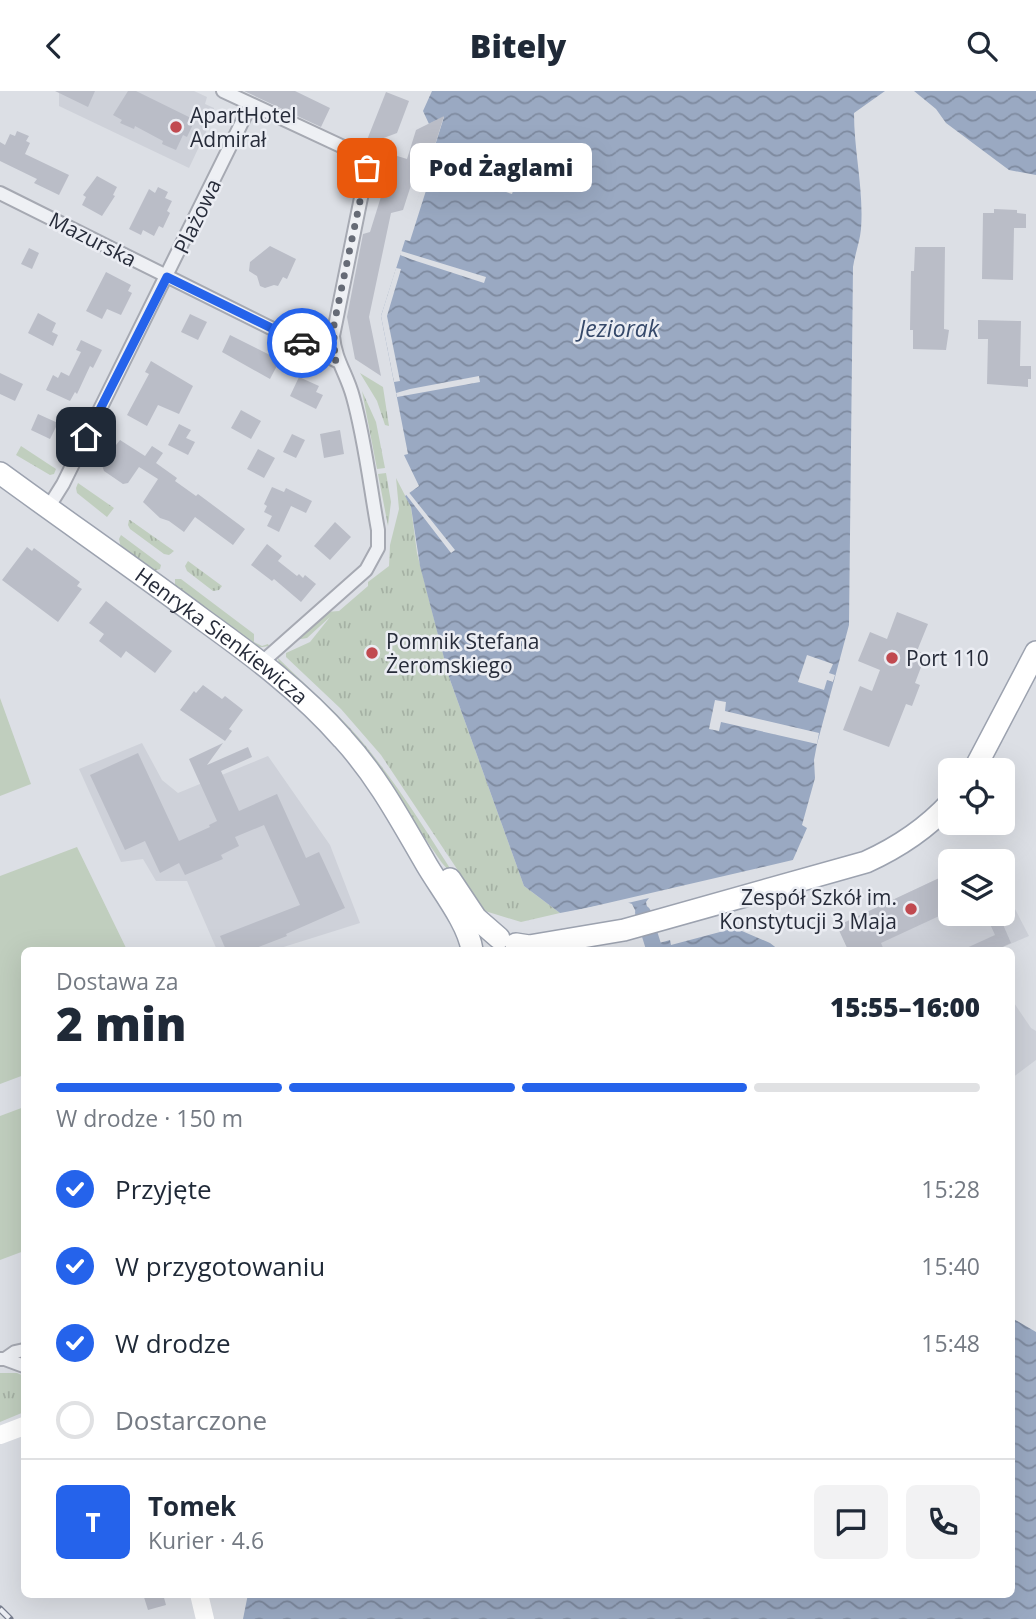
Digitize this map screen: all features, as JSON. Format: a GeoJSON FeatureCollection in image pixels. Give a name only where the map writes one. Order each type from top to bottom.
{"type":"FeatureCollection","features":[{"type":"Feature","properties":{"kind":"main road","name":"Henryka Sienkiewicza"},"geometry":{"type":"LineString","coordinates":[[0,473],[159,586],[261,663],[304,699],[344,739],[410,832],[473,947]]}},
{"type":"Feature","properties":{"kind":"main road"},"geometry":{"type":"LineString","coordinates":[[980,758],[1036,652]]}},
{"type":"Feature","properties":{"kind":"main road"},"geometry":{"type":"LineString","coordinates":[[478,947],[488,940],[530,946],[624,930],[667,919],[866,862],[911,838],[938,816]]}},
{"type":"Feature","properties":{"kind":"main road","name":"Henryka Sienkiewicza"},"geometry":{"type":"LineString","coordinates":[[410,832],[431,854],[476,918],[512,944]]}},
{"type":"Feature","properties":{"kind":"main road"},"geometry":{"type":"LineString","coordinates":[[582,947],[624,930]]}},
{"type":"Feature","properties":{"kind":"street"},"geometry":{"type":"LineString","coordinates":[[223,91],[354,152],[367,168],[334,324],[334,348],[355,406],[378,530],[378,548],[366,570],[261,663]]}},
{"type":"Feature","properties":{"kind":"street","name":"Plażowa"},"geometry":{"type":"LineString","coordinates":[[48,508],[63,484],[248,110]]}},
{"type":"Feature","properties":{"kind":"street","name":"Mazurska"},"geometry":{"type":"LineString","coordinates":[[0,193],[337,361]]}},
{"type":"Feature","properties":{"kind":"street"},"geometry":{"type":"LineString","coordinates":[[2,1359],[21,1351]]}},
{"type":"Feature","properties":{"kind":"street"},"geometry":{"type":"LineString","coordinates":[[2,1359],[21,1365]]}},
{"type":"Feature","properties":{"kind":"street"},"geometry":{"type":"LineString","coordinates":[[0,1435],[21,1427]]}},
{"type":"Feature","properties":{"kind":"street"},"geometry":{"type":"LineString","coordinates":[[200,1598],[205,1619]]}},
{"type":"Feature","properties":{"kind":"shaded area"},"geometry":{"type":"Polygon","coordinates":[[[59,91],[194,91],[207,97],[205,104],[214,108],[213,117],[189,168],[59,106],[59,91]]]}},
{"type":"Feature","properties":{"kind":"shaded area"},"geometry":{"type":"Polygon","coordinates":[[[142,743],[162,780],[178,793],[268,756],[330,845],[360,923],[284,947],[216,947],[187,881],[156,881],[143,859],[121,862],[79,769],[142,743]]]}},
{"type":"Feature","properties":{"kind":"shaded area","name":"Zespół Szkół im. Konstytucji 3 Maja"},"geometry":{"type":"Polygon","coordinates":[[[938,879],[938,926],[1015,926],[1015,909],[1029,936],[1003,947],[848,947],[837,926],[938,879]]]}},
{"type":"Feature","properties":{"kind":"shaded area"},"geometry":{"type":"Polygon","coordinates":[[[1015,1004],[1036,1031],[1036,1060],[1015,1076],[1015,1004]]]}},
{"type":"Feature","properties":{"kind":"green space"},"geometry":{"type":"Polygon","coordinates":[[[360,373],[383,387],[389,426],[385,425],[377,401],[360,373]]]}},
{"type":"Feature","properties":{"kind":"green space"},"geometry":{"type":"Polygon","coordinates":[[[362,391],[376,422],[385,468],[377,469],[362,391]]]}},
{"type":"Feature","properties":{"kind":"green space"},"geometry":{"type":"Polygon","coordinates":[[[21,446],[56,469],[54,474],[50,475],[16,455],[21,446]]]}},
{"type":"Feature","properties":{"kind":"green space"},"geometry":{"type":"Polygon","coordinates":[[[386,473],[391,502],[388,526],[378,474],[386,473]]]}},
{"type":"Feature","properties":{"kind":"green space"},"geometry":{"type":"Polygon","coordinates":[[[396,478],[411,507],[417,553],[449,677],[524,886],[560,913],[521,922],[485,911],[381,755],[341,709],[286,657],[286,653],[310,642],[330,617],[307,638],[295,640],[326,612],[339,611],[368,586],[368,582],[389,566],[390,545],[399,509],[396,478]]]}},
{"type":"Feature","properties":{"kind":"green space"},"geometry":{"type":"Polygon","coordinates":[[[78,483],[114,508],[107,517],[77,493],[78,483]]]}},
{"type":"Feature","properties":{"kind":"green space"},"geometry":{"type":"Polygon","coordinates":[[[129,520],[174,551],[169,555],[164,554],[130,529],[129,520]]]}},
{"type":"Feature","properties":{"kind":"green space"},"geometry":{"type":"Polygon","coordinates":[[[121,535],[161,565],[160,569],[154,571],[121,548],[121,535]]]}},
{"type":"Feature","properties":{"kind":"green space"},"geometry":{"type":"Polygon","coordinates":[[[188,561],[222,586],[219,590],[213,591],[187,571],[185,566],[188,561]]]}},
{"type":"Feature","properties":{"kind":"green space"},"geometry":{"type":"Polygon","coordinates":[[[175,579],[181,579],[254,634],[254,642],[269,646],[256,648],[175,587],[175,579]]]}},
{"type":"Feature","properties":{"kind":"green space"},"geometry":{"type":"Polygon","coordinates":[[[278,658],[340,717],[373,755],[458,881],[415,824],[279,665],[278,658]]]}},
{"type":"Feature","properties":{"kind":"green space"},"geometry":{"type":"Polygon","coordinates":[[[0,698],[31,784],[0,796],[0,698]]]}},
{"type":"Feature","properties":{"kind":"green space"},"geometry":{"type":"Polygon","coordinates":[[[77,847],[126,947],[21,947],[21,1076],[0,1084],[0,876],[77,847]]]}},
{"type":"Feature","properties":{"kind":"green space"},"geometry":{"type":"Polygon","coordinates":[[[21,1108],[21,1252],[0,1260],[0,1116],[21,1108]]]}},
{"type":"Feature","properties":{"kind":"green space"},"geometry":{"type":"Polygon","coordinates":[[[0,1373],[17,1373],[21,1375],[21,1413],[0,1422],[0,1373]]]}},
{"type":"Feature","properties":{"kind":"water","name":"Jeziorak"},"geometry":{"type":"Polygon","coordinates":[[[432,91],[885,91],[854,113],[862,214],[853,267],[849,625],[817,744],[815,778],[802,825],[807,828],[792,862],[652,894],[646,902],[648,911],[637,914],[632,904],[624,901],[560,913],[524,886],[449,677],[420,566],[411,507],[405,496],[419,486],[404,455],[408,454],[381,316],[444,117],[429,124],[423,111],[432,91]]]}},
{"type":"Feature","properties":{"kind":"water"},"geometry":{"type":"Polygon","coordinates":[[[914,91],[1036,91],[1036,175],[1009,170],[946,123],[936,109],[914,91]]]}},
{"type":"Feature","properties":{"kind":"water"},"geometry":{"type":"Polygon","coordinates":[[[735,928],[775,947],[645,947],[670,940],[671,945],[735,928]]]}},
{"type":"Feature","properties":{"kind":"water"},"geometry":{"type":"Polygon","coordinates":[[[1015,1320],[1036,1332],[1036,1619],[243,1619],[247,1598],[1015,1598],[1015,1320]]]}},
{"type":"Feature","properties":{"kind":"pier"},"geometry":{"type":"Polygon","coordinates":[[[429,161],[514,188],[512,194],[428,166],[429,161]]]}},
{"type":"Feature","properties":{"kind":"pier"},"geometry":{"type":"Polygon","coordinates":[[[425,176],[430,178],[410,241],[404,240],[425,176]]]}},
{"type":"Feature","properties":{"kind":"pier"},"geometry":{"type":"Polygon","coordinates":[[[401,251],[486,277],[484,283],[400,255],[401,251]]]}},
{"type":"Feature","properties":{"kind":"pier"},"geometry":{"type":"Polygon","coordinates":[[[396,268],[401,269],[387,316],[400,381],[394,382],[381,316],[396,268]]]}},
{"type":"Feature","properties":{"kind":"pier"},"geometry":{"type":"Polygon","coordinates":[[[479,376],[480,382],[397,397],[396,393],[410,389],[479,376]]]}},
{"type":"Feature","properties":{"kind":"pier"},"geometry":{"type":"Polygon","coordinates":[[[407,490],[455,550],[451,553],[404,492],[407,490]]]}},
{"type":"Feature","properties":{"kind":"pier"},"geometry":{"type":"Polygon","coordinates":[[[807,655],[833,664],[829,673],[835,675],[833,682],[827,680],[824,690],[798,682],[807,655]]]}},
{"type":"Feature","properties":{"kind":"pier"},"geometry":{"type":"Polygon","coordinates":[[[715,700],[726,702],[725,711],[819,733],[817,744],[721,722],[719,731],[709,729],[715,700]]]}},
{"type":"Feature","properties":{"kind":"pier"},"geometry":{"type":"Polygon","coordinates":[[[797,859],[794,864],[598,910],[561,917],[556,915],[797,859]]]}},
{"type":"Feature","properties":{"kind":"building"},"geometry":{"type":"Polygon","coordinates":[[[55,91],[95,91],[88,107],[55,91]]]}},
{"type":"Feature","properties":{"kind":"building"},"geometry":{"type":"Polygon","coordinates":[[[128,91],[136,91],[195,120],[187,137],[183,135],[176,150],[135,126],[134,129],[120,123],[122,120],[113,115],[128,91]]]}},
{"type":"Feature","properties":{"kind":"building"},"geometry":{"type":"Polygon","coordinates":[[[244,91],[295,91],[330,108],[321,127],[244,91]]]}},
{"type":"Feature","properties":{"kind":"building"},"geometry":{"type":"Polygon","coordinates":[[[386,92],[409,101],[397,133],[365,145],[386,92]]]}},
{"type":"Feature","properties":{"kind":"building"},"geometry":{"type":"Polygon","coordinates":[[[444,116],[430,161],[420,157],[403,210],[391,213],[369,317],[381,376],[355,359],[347,317],[363,234],[370,232],[394,155],[407,159],[416,130],[444,116]]]}},
{"type":"Feature","properties":{"kind":"building"},"geometry":{"type":"Polygon","coordinates":[[[17,131],[29,136],[26,141],[30,143],[25,154],[69,175],[59,195],[34,183],[37,179],[0,161],[0,142],[5,145],[10,134],[15,136],[17,131]]]}},
{"type":"Feature","properties":{"kind":"building"},"geometry":{"type":"Polygon","coordinates":[[[97,176],[117,187],[113,195],[115,196],[102,216],[82,205],[86,197],[83,195],[97,176]]]}},
{"type":"Feature","properties":{"kind":"building"},"geometry":{"type":"Polygon","coordinates":[[[158,187],[168,192],[165,198],[172,201],[163,228],[159,226],[154,236],[143,230],[141,235],[129,229],[149,189],[155,193],[158,187]]]}},
{"type":"Feature","properties":{"kind":"building"},"geometry":{"type":"Polygon","coordinates":[[[994,209],[1017,210],[1017,213],[1026,214],[1026,228],[1014,228],[1013,280],[982,279],[983,213],[994,213],[994,209]]]}},
{"type":"Feature","properties":{"kind":"building"},"geometry":{"type":"Polygon","coordinates":[[[270,246],[296,259],[287,279],[283,277],[278,286],[265,288],[260,286],[257,276],[249,271],[250,262],[270,246]]]}},
{"type":"Feature","properties":{"kind":"building"},"geometry":{"type":"Polygon","coordinates":[[[915,247],[945,247],[944,329],[949,330],[946,350],[913,349],[913,330],[910,330],[911,271],[914,271],[915,247]]]}},
{"type":"Feature","properties":{"kind":"building"},"geometry":{"type":"Polygon","coordinates":[[[29,248],[39,253],[32,269],[21,264],[29,248]]]}},
{"type":"Feature","properties":{"kind":"building"},"geometry":{"type":"Polygon","coordinates":[[[106,272],[131,285],[128,291],[132,293],[121,315],[107,309],[102,319],[86,311],[106,272]]]}},
{"type":"Feature","properties":{"kind":"building"},"geometry":{"type":"Polygon","coordinates":[[[38,313],[56,323],[52,332],[58,335],[53,346],[28,333],[38,313]]]}},
{"type":"Feature","properties":{"kind":"building"},"geometry":{"type":"Polygon","coordinates":[[[190,314],[207,322],[198,340],[181,332],[190,314]]]}},
{"type":"Feature","properties":{"kind":"building"},"geometry":{"type":"Polygon","coordinates":[[[978,320],[1021,321],[1020,366],[1031,366],[1028,387],[987,384],[988,339],[978,339],[978,320]]]}},
{"type":"Feature","properties":{"kind":"building"},"geometry":{"type":"Polygon","coordinates":[[[230,335],[280,360],[270,379],[222,352],[230,335]]]}},
{"type":"Feature","properties":{"kind":"building"},"geometry":{"type":"Polygon","coordinates":[[[81,340],[102,350],[93,368],[90,366],[77,394],[75,392],[70,401],[46,390],[53,375],[58,378],[61,372],[69,376],[81,352],[76,350],[81,340]]]}},
{"type":"Feature","properties":{"kind":"building"},"geometry":{"type":"Polygon","coordinates":[[[151,361],[193,386],[179,414],[158,405],[147,426],[127,415],[149,374],[145,372],[151,361]]]}},
{"type":"Feature","properties":{"kind":"building"},"geometry":{"type":"Polygon","coordinates":[[[0,373],[23,384],[15,401],[0,394],[0,373]]]}},
{"type":"Feature","properties":{"kind":"building"},"geometry":{"type":"Polygon","coordinates":[[[299,377],[319,386],[316,392],[323,395],[316,409],[290,396],[299,377]]]}},
{"type":"Feature","properties":{"kind":"building"},"geometry":{"type":"Polygon","coordinates":[[[241,410],[261,421],[251,439],[231,428],[241,410]]]}},
{"type":"Feature","properties":{"kind":"building"},"geometry":{"type":"Polygon","coordinates":[[[38,414],[58,423],[50,439],[31,430],[38,414]]]}},
{"type":"Feature","properties":{"kind":"building"},"geometry":{"type":"Polygon","coordinates":[[[179,424],[191,430],[186,438],[195,442],[188,455],[168,445],[179,424]]]}},
{"type":"Feature","properties":{"kind":"building"},"geometry":{"type":"Polygon","coordinates":[[[340,430],[344,454],[324,458],[320,434],[340,430]]]}},
{"type":"Feature","properties":{"kind":"building"},"geometry":{"type":"Polygon","coordinates":[[[292,434],[305,440],[296,458],[283,452],[292,434]]]}},
{"type":"Feature","properties":{"kind":"building"},"geometry":{"type":"Polygon","coordinates":[[[120,440],[145,456],[152,446],[163,453],[156,463],[177,478],[175,481],[196,496],[198,494],[245,529],[233,545],[195,517],[184,532],[160,518],[143,502],[158,479],[139,467],[128,483],[123,484],[104,471],[102,465],[109,455],[104,451],[111,441],[116,445],[120,440]]]}},
{"type":"Feature","properties":{"kind":"building"},"geometry":{"type":"Polygon","coordinates":[[[258,449],[275,458],[264,478],[247,469],[258,449]]]}},
{"type":"Feature","properties":{"kind":"building"},"geometry":{"type":"Polygon","coordinates":[[[272,487],[284,492],[286,488],[312,501],[306,513],[291,506],[279,532],[267,526],[272,516],[264,512],[267,506],[264,504],[272,487]]]}},
{"type":"Feature","properties":{"kind":"building"},"geometry":{"type":"Polygon","coordinates":[[[335,522],[351,537],[330,560],[314,546],[335,522]]]}},
{"type":"Feature","properties":{"kind":"building"},"geometry":{"type":"Polygon","coordinates":[[[267,544],[282,556],[278,561],[297,576],[299,574],[303,578],[305,575],[316,584],[301,602],[274,579],[272,581],[251,565],[267,544]]]}},
{"type":"Feature","properties":{"kind":"building"},"geometry":{"type":"Polygon","coordinates":[[[27,547],[32,551],[34,548],[80,582],[77,586],[82,589],[58,622],[2,580],[27,547]]]}},
{"type":"Feature","properties":{"kind":"building"},"geometry":{"type":"Polygon","coordinates":[[[106,601],[172,651],[155,673],[126,651],[121,658],[99,641],[104,634],[89,623],[106,601]]]}},
{"type":"Feature","properties":{"kind":"building"},"geometry":{"type":"Polygon","coordinates":[[[897,612],[928,624],[917,651],[926,654],[915,683],[920,685],[912,706],[906,704],[889,747],[843,730],[860,686],[872,691],[880,670],[858,661],[870,632],[887,639],[897,612]]]}},
{"type":"Feature","properties":{"kind":"building"},"geometry":{"type":"Polygon","coordinates":[[[203,685],[222,699],[225,696],[243,710],[229,729],[232,731],[225,741],[180,710],[194,691],[196,693],[203,685]]]}},
{"type":"Feature","properties":{"kind":"building"},"geometry":{"type":"Polygon","coordinates":[[[223,743],[207,765],[248,747],[252,757],[221,771],[239,811],[277,794],[306,858],[319,852],[345,908],[259,947],[225,947],[220,936],[300,905],[264,825],[235,837],[239,846],[221,855],[223,859],[185,875],[179,863],[160,873],[145,841],[125,850],[90,775],[138,753],[179,841],[217,821],[189,759],[223,743]]]}},
{"type":"Feature","properties":{"kind":"building"},"geometry":{"type":"Polygon","coordinates":[[[938,879],[938,917],[881,943],[883,947],[847,947],[837,926],[938,879]]]}},
{"type":"Feature","properties":{"kind":"building"},"geometry":{"type":"Polygon","coordinates":[[[991,926],[1004,926],[1011,943],[1002,947],[969,947],[995,935],[991,926]]]}},
{"type":"Feature","properties":{"kind":"building"},"geometry":{"type":"Polygon","coordinates":[[[144,1598],[164,1598],[166,1605],[148,1610],[144,1598]]]}},
{"type":"Feature","properties":{"kind":"waterway"},"geometry":{"type":"LineString","coordinates":[[643,913],[653,945]]}},
{"type":"Feature","properties":{"kind":"railway"},"geometry":{"type":"LineString","coordinates":[[0,1609],[10,1619]]}},
{"type":"Feature","properties":{"kind":"way so far"},"geometry":{"type":"LineString","coordinates":[[302,343],[337,361],[334,324],[367,168]]}},
{"type":"Feature","properties":{"kind":"place","name":"ApartHotel Admirał"},"geometry":{"type":"Point","coordinates":[176,127]}},
{"type":"Feature","properties":{"kind":"place","name":"Pod Żaglami"},"geometry":{"type":"Point","coordinates":[367,168]}},
{"type":"Feature","properties":{"kind":"place","name":"Pomnik Stefana Żeromskiego"},"geometry":{"type":"Point","coordinates":[372,653]}},
{"type":"Feature","properties":{"kind":"place","name":"Port 110"},"geometry":{"type":"Point","coordinates":[892,658]}},
{"type":"Feature","properties":{"kind":"place","name":"Zespół Szkół im. Konstytucji 3 Maja"},"geometry":{"type":"Point","coordinates":[911,909]}},
{"type":"Feature","properties":{"kind":"route"},"geometry":{"type":"LineString","coordinates":[[86,437],[167,277],[302,343]]}}]}
